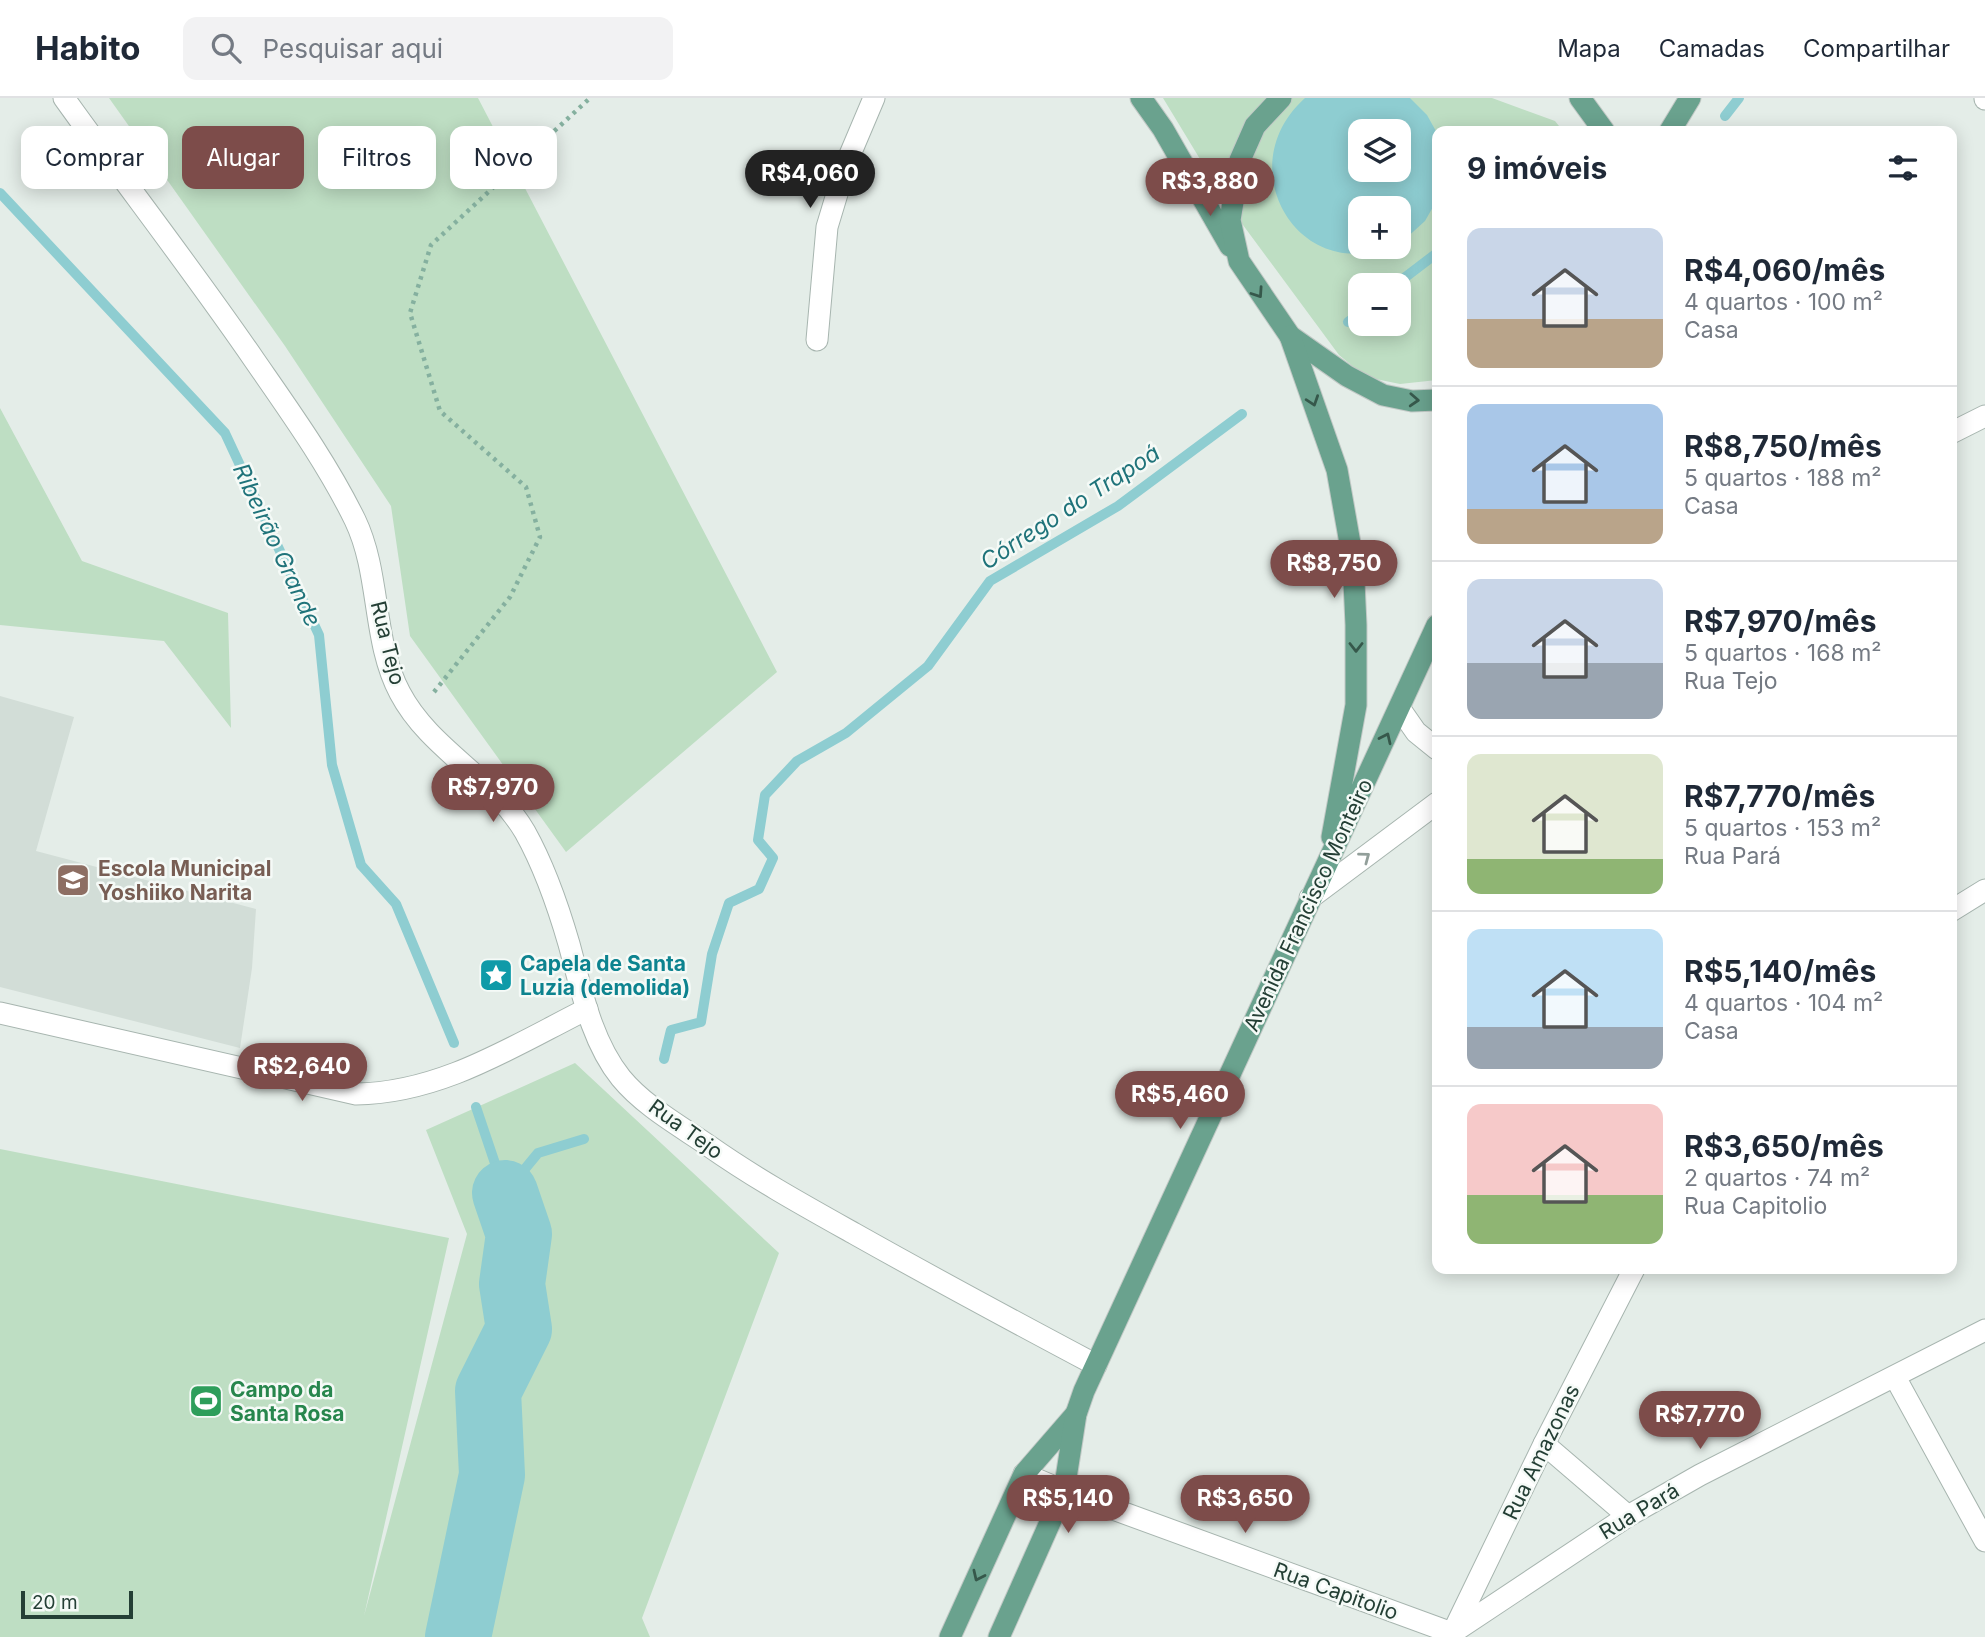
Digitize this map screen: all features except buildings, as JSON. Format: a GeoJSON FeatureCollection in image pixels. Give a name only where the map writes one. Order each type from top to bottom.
{"type":"FeatureCollection","features":[{"type":"Feature","properties":{"kind":"main road"},"geometry":{"type":"LineString","coordinates":[[1141,98],[1163,129],[1239,261],[1290,336],[1337,470],[1353,559],[1356,705],[1326,866]]}},
{"type":"Feature","properties":{"kind":"main road"},"geometry":{"type":"LineString","coordinates":[[1239,261],[1230,220],[1240,160],[1255,125],[1281,98]]}},
{"type":"Feature","properties":{"kind":"main road"},"geometry":{"type":"LineString","coordinates":[[1580,98],[1600,126]]}},
{"type":"Feature","properties":{"kind":"main road"},"geometry":{"type":"LineString","coordinates":[[1673,126],[1690,98]]}},
{"type":"Feature","properties":{"kind":"main road"},"geometry":{"type":"LineString","coordinates":[[1290,336],[1347,376],[1383,395],[1412,401],[1432,400]]}},
{"type":"Feature","properties":{"kind":"main road","name":"Avenida Francisco Monteiro"},"geometry":{"type":"LineString","coordinates":[[999,1637],[1065,1491],[1076,1414],[1096,1365],[1432,636]]}},
{"type":"Feature","properties":{"kind":"main road","name":"Avenida Francisco Monteiro"},"geometry":{"type":"LineString","coordinates":[[950,1637],[1024,1474],[1076,1414]]}},
{"type":"Feature","properties":{"kind":"street","name":"Rua Tejo"},"geometry":{"type":"LineString","coordinates":[[64,98],[209,295],[319,452],[358,525],[397,689],[414,718],[442,747],[489,787],[525,832],[545,876],[587,1009],[607,1057],[622,1080],[653,1108],[751,1176],[1096,1365]]}},
{"type":"Feature","properties":{"kind":"street"},"geometry":{"type":"LineString","coordinates":[[817,340],[827,227],[846,164],[874,98]]}},
{"type":"Feature","properties":{"kind":"street"},"geometry":{"type":"LineString","coordinates":[[1957,430],[1985,416]]}},
{"type":"Feature","properties":{"kind":"street"},"geometry":{"type":"LineString","coordinates":[[1400,709],[1416,732],[1432,745]]}},
{"type":"Feature","properties":{"kind":"street"},"geometry":{"type":"LineString","coordinates":[[1310,898],[1432,807]]}},
{"type":"Feature","properties":{"kind":"street"},"geometry":{"type":"LineString","coordinates":[[1957,907],[1985,890]]}},
{"type":"Feature","properties":{"kind":"street"},"geometry":{"type":"LineString","coordinates":[[0,1013],[356,1094],[369,1094],[414,1088],[450,1076],[587,1009]]}},
{"type":"Feature","properties":{"kind":"street","name":"Rua Amazonas"},"geometry":{"type":"LineString","coordinates":[[1451,1635],[1544,1444],[1631,1274]]}},
{"type":"Feature","properties":{"kind":"street","name":"Rua Pará"},"geometry":{"type":"LineString","coordinates":[[1451,1635],[1628,1516],[1700,1475],[1985,1331]]}},
{"type":"Feature","properties":{"kind":"street"},"geometry":{"type":"LineString","coordinates":[[1895,1377],[1985,1541]]}},
{"type":"Feature","properties":{"kind":"street"},"geometry":{"type":"LineString","coordinates":[[1544,1444],[1628,1516]]}},
{"type":"Feature","properties":{"kind":"street","name":"Rua Capitolio"},"geometry":{"type":"LineString","coordinates":[[1024,1474],[1451,1635]]}},
{"type":"Feature","properties":{"kind":"path"},"geometry":{"type":"LineString","coordinates":[[414,718],[510,597],[540,537],[526,487],[440,411],[410,313],[431,244],[590,98]]}},
{"type":"Feature","properties":{"kind":"shaded area","name":"Escola Municipal Yoshiiko Narita"},"geometry":{"type":"Polygon","coordinates":[[[0,696],[74,717],[36,851],[256,909],[252,968],[240,1048],[0,987],[0,696]]]}},
{"type":"Feature","properties":{"kind":"green space"},"geometry":{"type":"Polygon","coordinates":[[[109,98],[478,98],[493,126],[450,126],[450,189],[525,189],[777,672],[566,852],[410,636],[391,506],[285,346],[168,181],[168,126],[129,126],[109,98]]]}},
{"type":"Feature","properties":{"kind":"green space"},"geometry":{"type":"Polygon","coordinates":[[[1163,98],[1492,98],[1555,121],[1559,126],[1432,126],[1432,381],[1400,384],[1366,377],[1339,355],[1226,202],[1163,98]]]}},
{"type":"Feature","properties":{"kind":"green space"},"geometry":{"type":"Polygon","coordinates":[[[0,408],[82,561],[228,613],[231,728],[164,641],[0,625],[0,408]]]}},
{"type":"Feature","properties":{"kind":"green space"},"geometry":{"type":"Polygon","coordinates":[[[575,1063],[779,1253],[642,1618],[650,1637],[0,1637],[0,1149],[449,1238],[364,1616],[467,1234],[426,1130],[575,1063]]]}},
{"type":"Feature","properties":{"kind":"water"},"geometry":{"type":"Polygon","coordinates":[[[1305,98],[1410,98],[1427,115],[1433,126],[1432,209],[1425,221],[1411,234],[1411,196],[1348,196],[1348,253],[1326,248],[1302,234],[1284,211],[1274,185],[1273,155],[1283,125],[1305,98]]]}},
{"type":"Feature","properties":{"kind":"waterway","name":"Córrego do Trapoá"},"geometry":{"type":"LineString","coordinates":[[1725,116],[1739,98]]}},
{"type":"Feature","properties":{"kind":"waterway","name":"Ribeirão Grande"},"geometry":{"type":"LineString","coordinates":[[0,193],[225,433],[319,635],[332,765],[361,865],[396,904],[454,1043]]}},
{"type":"Feature","properties":{"kind":"waterway","name":"Ribeirão Grande"},"geometry":{"type":"LineString","coordinates":[[1411,273],[1432,257]]}},
{"type":"Feature","properties":{"kind":"waterway","name":"Córrego do Trapoá"},"geometry":{"type":"LineString","coordinates":[[664,1059],[671,1030],[701,1022],[712,954],[729,903],[759,889],[773,858],[758,840],[765,795],[797,761],[846,733],[928,666],[990,581],[1118,506],[1242,414]]}},
{"type":"Feature","properties":{"kind":"waterway"},"geometry":{"type":"LineString","coordinates":[[476,1107],[505,1193]]}},
{"type":"Feature","properties":{"kind":"waterway","name":"Córrego do Trapoá"},"geometry":{"type":"LineString","coordinates":[[505,1193],[538,1153],[584,1139]]}},
{"type":"Feature","properties":{"kind":"waterway","name":"Ribeirão Grande"},"geometry":{"type":"LineString","coordinates":[[458,1637],[492,1475],[488,1391],[519,1329],[512,1284],[519,1234],[505,1193]]}},
{"type":"Feature","properties":{"kind":"waterway","name":"Ribeirão Grande"},"geometry":{"type":"LineString","coordinates":[[455,1637],[460,1630]]}},
{"type":"Feature","properties":{"kind":"place","name":"Escola Municipal Yoshiiko Narita"},"geometry":{"type":"Point","coordinates":[73,880]}},
{"type":"Feature","properties":{"kind":"place","name":"Capela de Santa Luzia (demolida)"},"geometry":{"type":"Point","coordinates":[496,975]}},
{"type":"Feature","properties":{"kind":"place","name":"Campo da Santa Rosa"},"geometry":{"type":"Point","coordinates":[206,1401]}}]}
